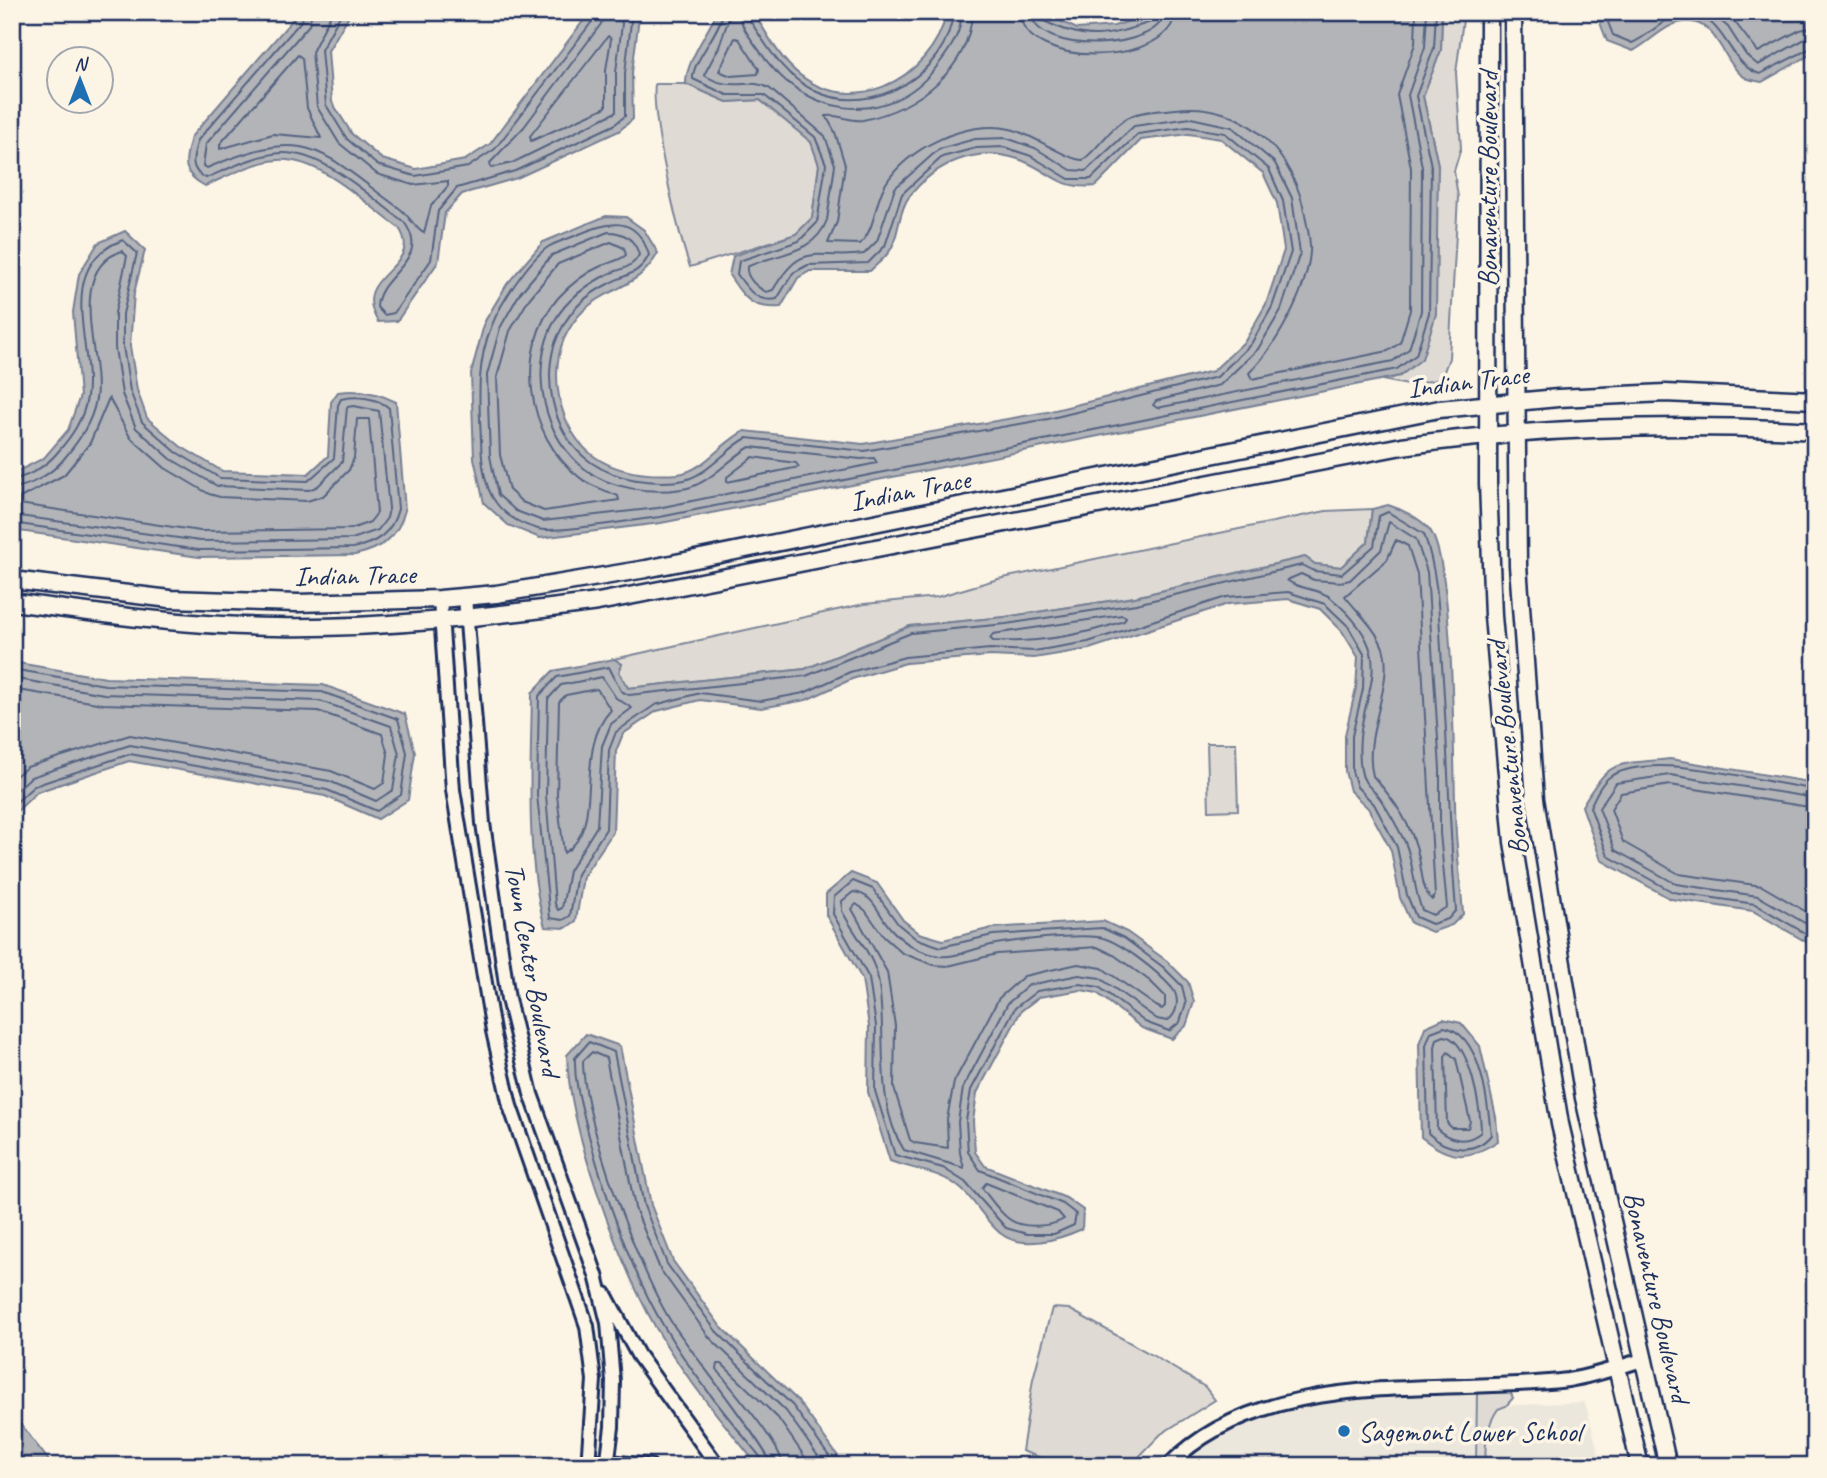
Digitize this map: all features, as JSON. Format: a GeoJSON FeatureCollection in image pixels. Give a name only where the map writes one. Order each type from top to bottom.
{"type":"FeatureCollection","features":[{"type":"Feature","properties":{"kind":"main road","name":"Bonaventure Boulevard"},"geometry":{"type":"LineString","coordinates":[[1489,12],[1487,404],[1493,616],[1513,842],[1560,1124],[1640,1466]]}},
{"type":"Feature","properties":{"kind":"main road","name":"Bonaventure Boulevard"},"geometry":{"type":"LineString","coordinates":[[1513,12],[1514,402],[1519,603],[1535,799],[1584,1098],[1668,1466]]}},
{"type":"Feature","properties":{"kind":"main road","name":"Indian Trace"},"geometry":{"type":"LineString","coordinates":[[12,580],[170,599],[298,603],[465,597],[646,569],[1439,409],[1665,393],[1815,400]]}},
{"type":"Feature","properties":{"kind":"main road","name":"Indian Trace"},"geometry":{"type":"LineString","coordinates":[[12,602],[170,623],[263,627],[440,621],[598,602],[1377,450],[1488,434],[1515,431],[1731,426],[1815,431]]}},
{"type":"Feature","properties":{"kind":"street","name":"Town Center Boulevard"},"geometry":{"type":"LineString","coordinates":[[465,597],[483,823],[508,999],[531,1094],[596,1275],[608,1323],[613,1381],[607,1463]]}},
{"type":"Feature","properties":{"kind":"street","name":"Town Center Boulevard"},"geometry":{"type":"LineString","coordinates":[[440,599],[453,790],[493,1031],[514,1118],[587,1326],[594,1380],[590,1465]]}},
{"type":"Feature","properties":{"kind":"street"},"geometry":{"type":"LineString","coordinates":[[596,1275],[638,1355],[718,1466]]}},
{"type":"Feature","properties":{"kind":"street"},"geometry":{"type":"LineString","coordinates":[[1168,1466],[1200,1438],[1250,1413],[1314,1396],[1570,1380],[1645,1359]]}},
{"type":"Feature","properties":{"kind":"street"},"geometry":{"type":"LineString","coordinates":[[590,1465],[607,1463],[650,1466]]}},
{"type":"Feature","properties":{"kind":"shaded area"},"geometry":{"type":"Polygon","coordinates":[[[1442,12],[1464,12],[1456,73],[1461,148],[1454,171],[1458,197],[1449,358],[1441,379],[1408,385],[1382,380],[1400,376],[1438,165],[1423,96],[1441,50],[1442,12]]]}},
{"type":"Feature","properties":{"kind":"shaded area"},"geometry":{"type":"Polygon","coordinates":[[[655,84],[686,84],[727,102],[760,100],[811,142],[819,165],[812,218],[796,234],[690,267],[661,148],[655,84]]]}},
{"type":"Feature","properties":{"kind":"shaded area"},"geometry":{"type":"Polygon","coordinates":[[[1372,509],[1368,542],[1341,567],[1315,564],[1305,557],[1135,597],[1005,617],[910,626],[805,669],[628,688],[619,672],[622,664],[614,659],[864,604],[937,597],[998,579],[1326,511],[1372,509]]]}},
{"type":"Feature","properties":{"kind":"shaded area"},"geometry":{"type":"Polygon","coordinates":[[[1207,743],[1236,743],[1238,810],[1209,811],[1207,743]]]}},
{"type":"Feature","properties":{"kind":"shaded area"},"geometry":{"type":"Polygon","coordinates":[[[1052,1308],[1069,1309],[1147,1352],[1205,1387],[1215,1400],[1161,1434],[1130,1466],[1063,1466],[1022,1451],[1033,1379],[1052,1308]]]}},
{"type":"Feature","properties":{"kind":"shaded area","name":"Sagemont Lower School"},"geometry":{"type":"Polygon","coordinates":[[[1477,1386],[1476,1466],[1168,1466],[1176,1457],[1281,1403],[1477,1386]]]}},
{"type":"Feature","properties":{"kind":"shaded area"},"geometry":{"type":"Polygon","coordinates":[[[1504,1389],[1510,1391],[1513,1398],[1506,1406],[1498,1409],[1488,1429],[1486,1466],[1476,1466],[1477,1392],[1504,1389]]]}},
{"type":"Feature","properties":{"kind":"shaded area"},"geometry":{"type":"Polygon","coordinates":[[[1585,1402],[1602,1466],[1486,1466],[1484,1448],[1491,1419],[1498,1409],[1513,1405],[1585,1402]]]}},
{"type":"Feature","properties":{"kind":"water"},"geometry":{"type":"Polygon","coordinates":[[[299,12],[351,12],[328,51],[332,102],[352,134],[382,159],[416,169],[465,160],[490,144],[590,12],[633,12],[639,17],[632,73],[633,119],[619,131],[517,178],[462,194],[445,213],[438,262],[397,321],[378,322],[371,306],[372,292],[403,253],[405,242],[399,228],[342,184],[310,166],[294,161],[278,160],[259,164],[205,186],[191,176],[186,166],[191,137],[299,12]]]}},
{"type":"Feature","properties":{"kind":"water"},"geometry":{"type":"Polygon","coordinates":[[[717,12],[753,12],[785,60],[812,83],[835,91],[860,92],[883,87],[905,75],[923,58],[938,37],[947,12],[1041,12],[1077,29],[1114,26],[1158,12],[1442,12],[1441,50],[1423,96],[1438,165],[1436,314],[1422,359],[1400,376],[661,523],[540,538],[508,525],[484,503],[474,458],[471,373],[485,321],[507,284],[543,242],[606,216],[626,217],[644,230],[658,253],[638,277],[602,297],[578,316],[561,346],[557,381],[559,398],[564,416],[582,446],[614,467],[645,474],[687,472],[705,462],[745,431],[863,444],[1047,412],[1213,371],[1245,341],[1266,304],[1284,250],[1277,203],[1263,173],[1221,139],[1189,134],[1141,140],[1096,186],[1062,182],[1029,163],[1003,155],[987,154],[958,160],[931,175],[909,197],[903,208],[892,247],[870,271],[810,271],[798,278],[781,307],[762,306],[750,301],[729,275],[733,256],[796,234],[812,218],[819,165],[811,142],[760,100],[727,102],[686,84],[689,67],[717,12]]]}},
{"type":"Feature","properties":{"kind":"water"},"geometry":{"type":"Polygon","coordinates":[[[1596,12],[1815,12],[1815,52],[1762,82],[1748,79],[1738,72],[1713,35],[1696,23],[1677,23],[1633,51],[1607,41],[1596,12]]]}},
{"type":"Feature","properties":{"kind":"water"},"geometry":{"type":"Polygon","coordinates":[[[125,231],[145,250],[134,293],[130,346],[137,390],[147,418],[180,446],[222,471],[308,474],[328,456],[331,402],[338,392],[367,392],[396,402],[405,510],[398,528],[388,540],[355,555],[199,557],[12,530],[12,474],[44,458],[68,430],[80,396],[73,312],[79,274],[98,243],[125,231]]]}},
{"type":"Feature","properties":{"kind":"water"},"geometry":{"type":"Polygon","coordinates":[[[1388,505],[1410,514],[1429,529],[1438,549],[1444,583],[1452,674],[1456,834],[1463,914],[1452,925],[1432,932],[1411,923],[1400,898],[1391,850],[1368,808],[1350,791],[1345,771],[1345,735],[1356,688],[1358,657],[1342,631],[1320,609],[1288,599],[1228,604],[1089,649],[1034,658],[991,656],[906,663],[852,679],[806,700],[761,708],[700,700],[657,711],[623,734],[616,751],[613,832],[583,877],[576,921],[566,928],[545,927],[534,871],[532,841],[532,693],[553,671],[614,659],[622,664],[619,672],[628,688],[805,669],[910,626],[1005,617],[1135,597],[1305,557],[1315,564],[1341,567],[1368,542],[1372,509],[1388,505]]]}},
{"type":"Feature","properties":{"kind":"water"},"geometry":{"type":"Polygon","coordinates":[[[12,662],[106,678],[323,685],[405,714],[415,753],[408,800],[378,819],[325,796],[129,761],[37,792],[12,816],[12,662]]]}},
{"type":"Feature","properties":{"kind":"water"},"geometry":{"type":"Polygon","coordinates":[[[1670,759],[1815,783],[1815,947],[1753,911],[1671,899],[1601,860],[1582,806],[1592,790],[1608,771],[1617,766],[1670,759]]]}},
{"type":"Feature","properties":{"kind":"water"},"geometry":{"type":"Polygon","coordinates":[[[851,873],[877,883],[903,920],[919,933],[943,940],[992,928],[1103,921],[1127,932],[1167,961],[1188,982],[1194,1002],[1186,1026],[1172,1039],[1142,1028],[1097,993],[1081,990],[1039,997],[1021,1011],[977,1093],[973,1121],[975,1152],[985,1166],[1066,1198],[1083,1210],[1082,1229],[1041,1242],[1009,1238],[994,1228],[965,1193],[952,1182],[935,1174],[890,1161],[868,1092],[869,1026],[862,979],[826,915],[826,894],[851,873]]]}},
{"type":"Feature","properties":{"kind":"water"},"geometry":{"type":"Polygon","coordinates":[[[1443,1019],[1461,1023],[1480,1046],[1496,1117],[1498,1141],[1468,1155],[1450,1154],[1421,1137],[1419,1044],[1425,1027],[1443,1019]]]}},
{"type":"Feature","properties":{"kind":"water"},"geometry":{"type":"Polygon","coordinates":[[[586,1034],[620,1046],[651,1205],[673,1261],[721,1327],[798,1401],[845,1466],[758,1466],[691,1382],[656,1328],[612,1233],[586,1157],[577,1120],[567,1055],[586,1034]]]}},
{"type":"Feature","properties":{"kind":"water"},"geometry":{"type":"Polygon","coordinates":[[[12,1409],[16,1418],[53,1466],[12,1466],[12,1409]]]}},
{"type":"Feature","properties":{"kind":"place","name":"Sagemont Lower School"},"geometry":{"type":"Point","coordinates":[1344,1431]}}]}
